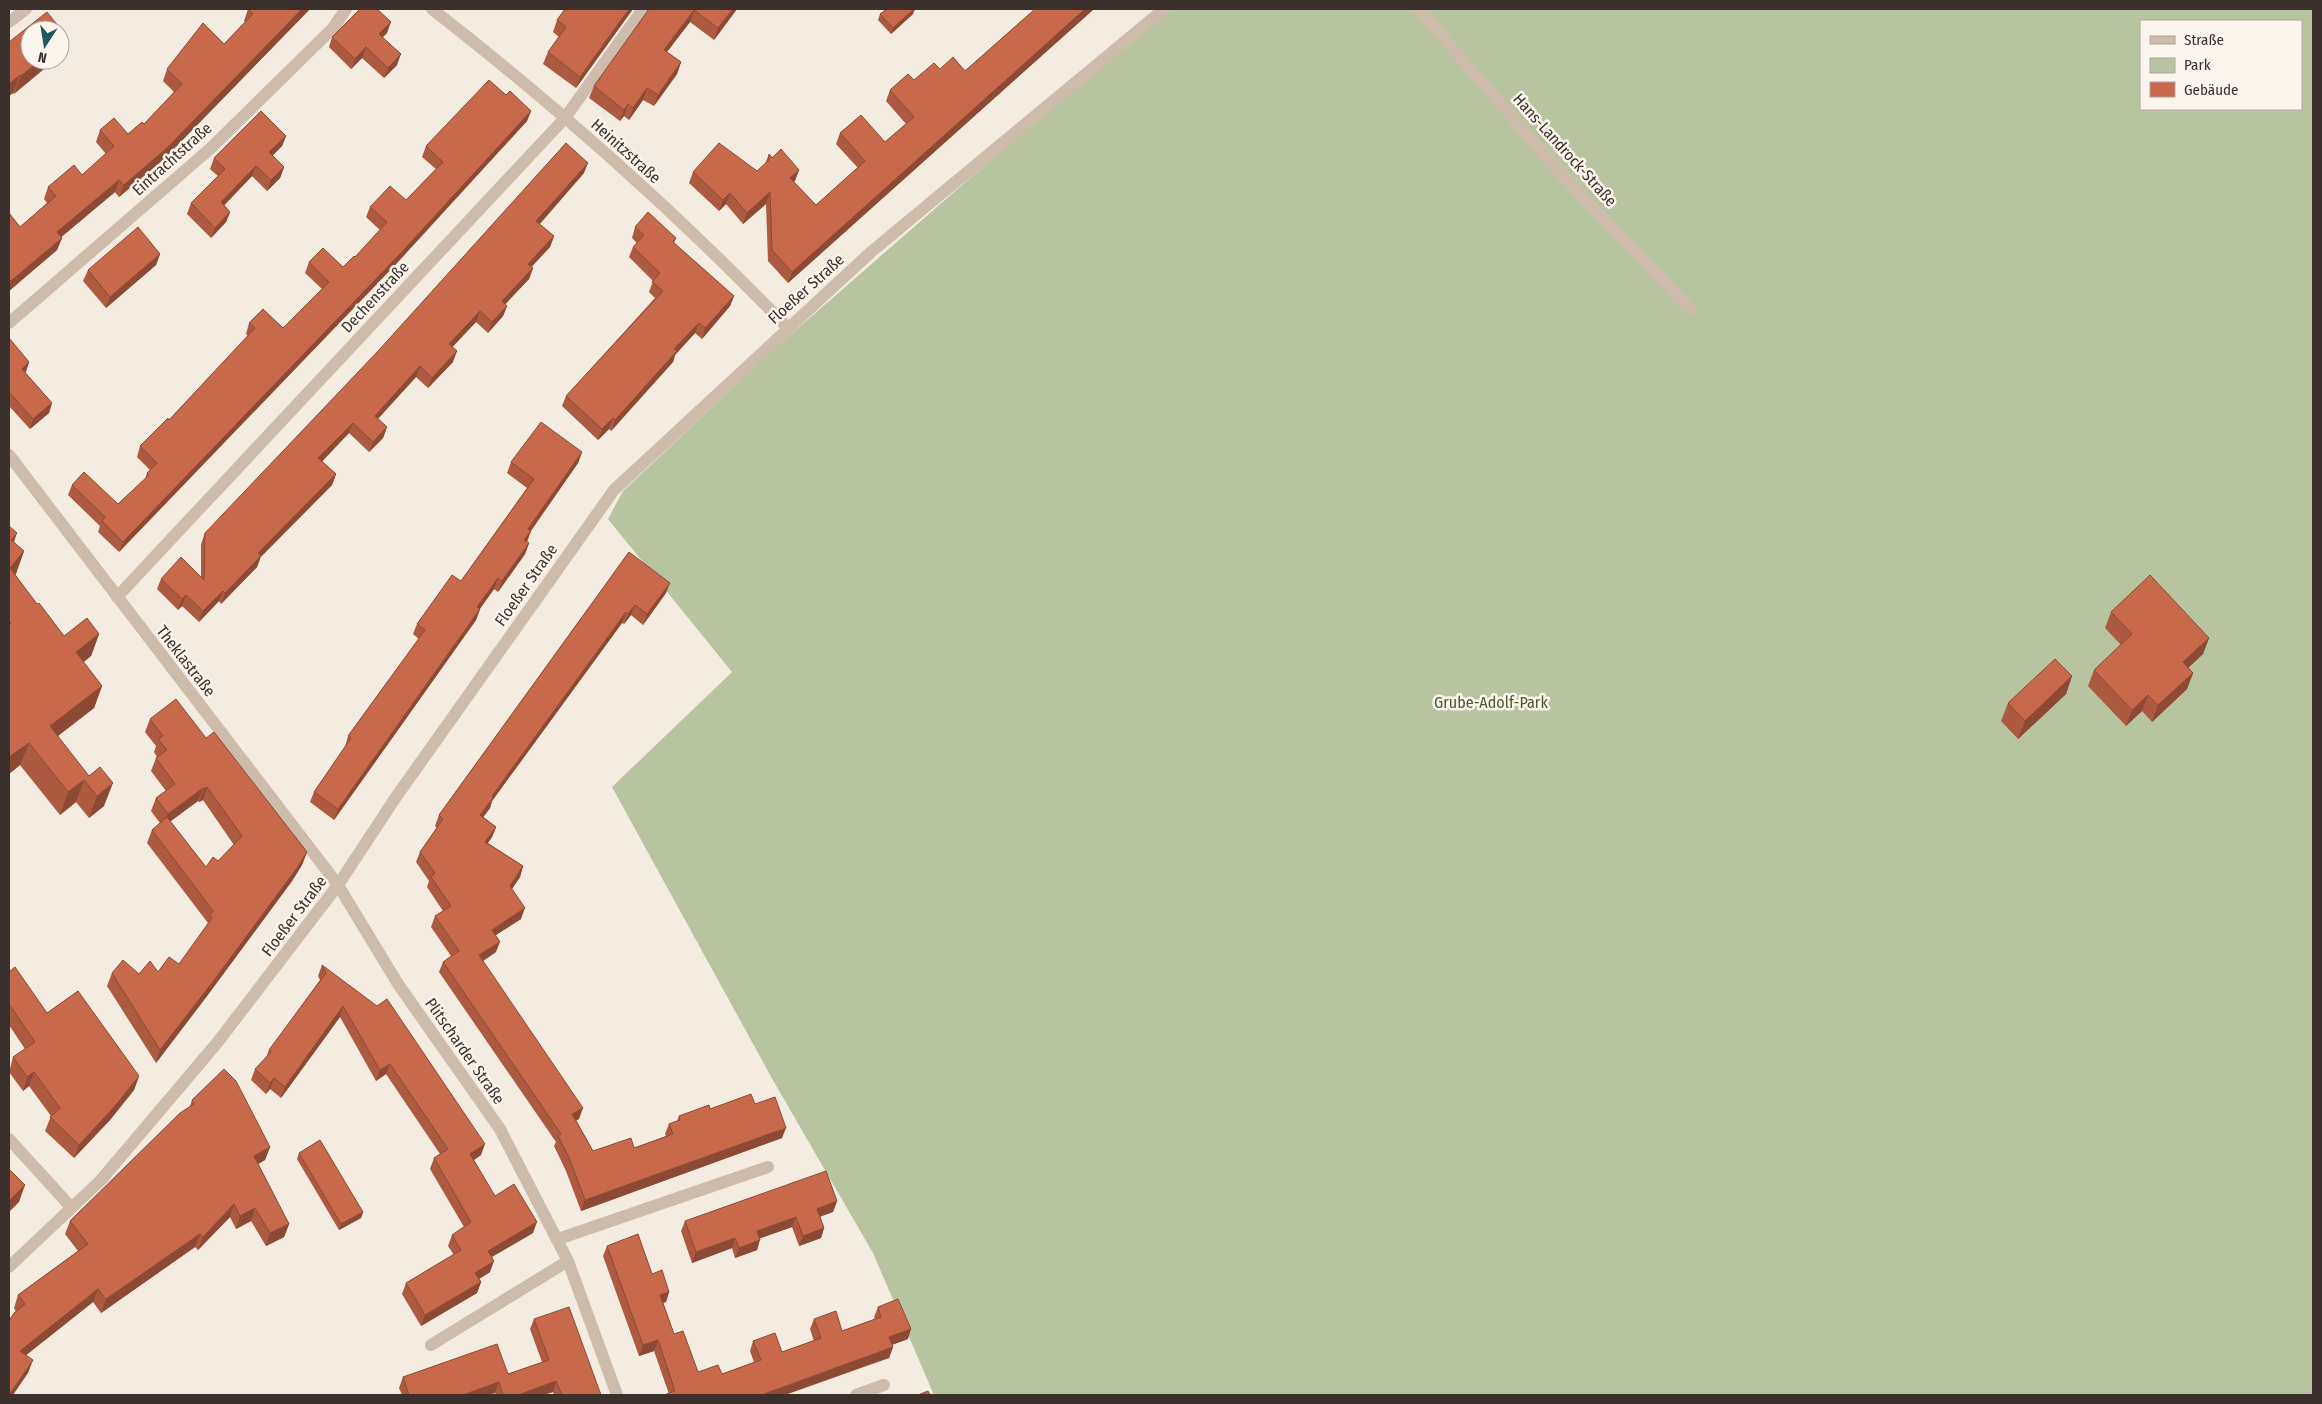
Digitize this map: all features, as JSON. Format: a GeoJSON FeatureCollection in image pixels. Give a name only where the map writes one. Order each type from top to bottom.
{"type":"FeatureCollection","features":[{"type":"Feature","properties":{"kind":"street"},"geometry":{"type":"LineString","coordinates":[[9,22],[26,9]]}},
{"type":"Feature","properties":{"kind":"street","name":"Eintrachtstraße"},"geometry":{"type":"LineString","coordinates":[[9,323],[210,148],[333,28],[346,9]]}},
{"type":"Feature","properties":{"kind":"street","name":"Heinitzstraße"},"geometry":{"type":"LineString","coordinates":[[432,9],[565,118],[724,262],[788,327]]}},
{"type":"Feature","properties":{"kind":"street","name":"Dechenstraße"},"geometry":{"type":"LineString","coordinates":[[117,597],[565,118],[642,9]]}},
{"type":"Feature","properties":{"kind":"street","name":"Floeßer Straße"},"geometry":{"type":"LineString","coordinates":[[9,1267],[101,1180],[217,1042],[338,886],[396,797],[614,490],[871,252],[1164,9]]}},
{"type":"Feature","properties":{"kind":"street","name":"Hans-Landrock-Straße"},"geometry":{"type":"LineString","coordinates":[[1419,9],[1562,175],[1690,309]]}},
{"type":"Feature","properties":{"kind":"street","name":"Theklastraße"},"geometry":{"type":"LineString","coordinates":[[9,455],[338,886]]}},
{"type":"Feature","properties":{"kind":"street","name":"Plitscharder Straße"},"geometry":{"type":"LineString","coordinates":[[338,886],[398,984],[500,1129],[568,1260],[617,1395]]}},
{"type":"Feature","properties":{"kind":"street"},"geometry":{"type":"LineString","coordinates":[[9,1139],[71,1207]]}},
{"type":"Feature","properties":{"kind":"street"},"geometry":{"type":"LineString","coordinates":[[558,1239],[768,1167]]}},
{"type":"Feature","properties":{"kind":"street"},"geometry":{"type":"LineString","coordinates":[[431,1345],[568,1260]]}},
{"type":"Feature","properties":{"kind":"street"},"geometry":{"type":"LineString","coordinates":[[856,1395],[884,1386]]}},
{"type":"Feature","properties":{"kind":"green space","name":"Grube-Adolf-Park"},"geometry":{"type":"Polygon","coordinates":[[[1164,9],[2313,9],[2313,1395],[934,1395],[873,1253],[774,1082],[612,787],[732,672],[608,519],[623,491],[774,349],[1164,9]]]}},
{"type":"Feature","properties":{"kind":"building"},"geometry":{"type":"Polygon","coordinates":[[[248,9],[302,9],[168,147],[124,185],[119,180],[57,232],[62,238],[11,281],[9,279],[9,213],[20,227],[56,196],[48,187],[74,165],[82,175],[114,146],[100,130],[114,118],[128,134],[142,122],[144,124],[182,84],[167,69],[203,23],[224,44],[253,14],[248,9]]]}},
{"type":"Feature","properties":{"kind":"building"},"geometry":{"type":"Polygon","coordinates":[[[360,9],[377,9],[391,22],[379,34],[401,54],[388,68],[366,47],[355,59],[332,37],[360,9]]]}},
{"type":"Feature","properties":{"kind":"building"},"geometry":{"type":"Polygon","coordinates":[[[565,9],[629,9],[580,77],[548,52],[566,27],[557,20],[565,9]]]}},
{"type":"Feature","properties":{"kind":"building"},"geometry":{"type":"Polygon","coordinates":[[[649,9],[733,9],[718,28],[694,10],[664,50],[681,62],[658,95],[647,88],[633,108],[628,104],[624,110],[594,86],[649,9]]]}},
{"type":"Feature","properties":{"kind":"building"},"geometry":{"type":"Polygon","coordinates":[[[887,9],[914,9],[893,28],[880,14],[887,9]]]}},
{"type":"Feature","properties":{"kind":"building"},"geometry":{"type":"Polygon","coordinates":[[[1035,9],[1085,9],[792,272],[772,250],[770,192],[747,213],[730,193],[723,200],[693,172],[719,143],[757,171],[769,160],[769,154],[772,158],[781,149],[799,170],[790,178],[816,205],[865,161],[840,133],[861,115],[885,142],[914,117],[890,90],[908,74],[914,80],[934,63],[940,69],[953,57],[965,71],[1035,9]]]}},
{"type":"Feature","properties":{"kind":"building"},"geometry":{"type":"Polygon","coordinates":[[[47,12],[53,20],[37,20],[47,12]]]}},
{"type":"Feature","properties":{"kind":"building"},"geometry":{"type":"Polygon","coordinates":[[[20,33],[20,70],[28,70],[9,84],[9,42],[20,33]]]}},
{"type":"Feature","properties":{"kind":"building"},"geometry":{"type":"Polygon","coordinates":[[[489,80],[506,95],[510,91],[531,111],[400,254],[123,542],[102,521],[105,517],[72,485],[84,472],[118,504],[149,475],[147,473],[157,463],[140,446],[168,418],[169,420],[255,328],[249,323],[263,309],[283,328],[329,282],[309,262],[323,248],[343,267],[355,257],[387,222],[370,207],[390,186],[406,200],[443,162],[426,146],[489,80]]]}},
{"type":"Feature","properties":{"kind":"building"},"geometry":{"type":"Polygon","coordinates":[[[261,111],[286,136],[269,152],[284,167],[271,180],[256,166],[221,202],[230,212],[215,228],[191,203],[225,169],[214,158],[261,111]]]}},
{"type":"Feature","properties":{"kind":"building"},"geometry":{"type":"Polygon","coordinates":[[[566,143],[588,163],[536,221],[554,236],[528,264],[533,268],[502,301],[507,306],[492,322],[480,311],[449,344],[457,351],[432,378],[420,366],[375,416],[387,427],[373,442],[353,423],[318,458],[336,474],[258,553],[261,556],[225,593],[223,591],[203,611],[186,595],[182,599],[161,579],[181,557],[204,580],[205,533],[379,350],[566,143]]]}},
{"type":"Feature","properties":{"kind":"building"},"geometry":{"type":"Polygon","coordinates":[[[648,212],[676,238],[673,242],[734,296],[705,328],[699,323],[674,349],[677,351],[615,420],[613,418],[602,429],[566,396],[663,291],[652,282],[660,273],[633,247],[644,235],[635,227],[648,212]]]}},
{"type":"Feature","properties":{"kind":"building"},"geometry":{"type":"Polygon","coordinates":[[[138,227],[160,254],[110,297],[88,270],[138,227]]]}},
{"type":"Feature","properties":{"kind":"building"},"geometry":{"type":"Polygon","coordinates":[[[9,338],[29,362],[22,369],[52,403],[33,419],[9,392],[9,338]]]}},
{"type":"Feature","properties":{"kind":"building"},"geometry":{"type":"Polygon","coordinates":[[[541,422],[582,452],[528,529],[531,531],[524,540],[529,543],[502,581],[498,578],[477,607],[480,609],[338,809],[314,792],[351,738],[348,736],[425,630],[417,624],[452,575],[461,581],[534,479],[511,462],[541,422]]]}},
{"type":"Feature","properties":{"kind":"building"},"geometry":{"type":"Polygon","coordinates":[[[9,526],[17,533],[11,540],[24,551],[10,568],[37,604],[39,603],[64,636],[87,618],[99,634],[76,652],[102,686],[50,726],[89,776],[100,767],[113,783],[97,796],[84,780],[68,792],[29,743],[9,757],[9,625],[11,623],[9,621],[9,526]]]}},
{"type":"Feature","properties":{"kind":"building"},"geometry":{"type":"Polygon","coordinates":[[[629,552],[670,583],[647,614],[635,605],[628,614],[626,612],[480,815],[496,827],[485,842],[523,866],[510,886],[525,908],[492,930],[500,942],[479,955],[583,1108],[572,1114],[593,1151],[631,1138],[634,1148],[654,1141],[673,1134],[669,1124],[680,1120],[679,1116],[709,1105],[710,1109],[751,1094],[755,1104],[775,1097],[786,1128],[585,1200],[570,1160],[558,1136],[561,1134],[443,962],[459,951],[435,916],[451,906],[431,877],[435,873],[420,852],[443,819],[439,815],[629,552]]]}},
{"type":"Feature","properties":{"kind":"building"},"geometry":{"type":"Polygon","coordinates":[[[2150,575],[2209,638],[2183,662],[2193,673],[2158,705],[2148,695],[2132,710],[2094,670],[2132,634],[2111,612],[2150,575]]]}},
{"type":"Feature","properties":{"kind":"building"},"geometry":{"type":"Polygon","coordinates":[[[2055,659],[2072,676],[2025,721],[2008,703],[2055,659]]]}},
{"type":"Feature","properties":{"kind":"building"},"geometry":{"type":"Polygon","coordinates":[[[176,699],[206,738],[214,732],[307,852],[212,983],[160,1050],[112,973],[123,960],[139,974],[150,961],[158,972],[169,957],[179,964],[212,918],[210,915],[213,911],[152,830],[167,817],[206,867],[213,857],[218,861],[242,836],[207,787],[168,814],[156,798],[175,784],[156,758],[167,750],[158,739],[163,736],[150,719],[176,699]]]}},
{"type":"Feature","properties":{"kind":"building"},"geometry":{"type":"Polygon","coordinates":[[[322,965],[377,1006],[387,999],[485,1144],[470,1154],[495,1196],[514,1184],[537,1222],[488,1251],[494,1261],[475,1273],[481,1282],[425,1315],[406,1283],[461,1250],[452,1235],[471,1222],[434,1158],[448,1149],[390,1064],[380,1070],[343,1006],[285,1087],[274,1078],[270,1083],[255,1069],[271,1052],[269,1050],[326,973],[322,965]]]}},
{"type":"Feature","properties":{"kind":"building"},"geometry":{"type":"Polygon","coordinates":[[[15,967],[47,1013],[78,991],[139,1076],[115,1106],[79,1145],[50,1117],[60,1108],[34,1072],[27,1077],[13,1057],[35,1042],[9,1004],[9,969],[10,971],[15,967]]]}},
{"type":"Feature","properties":{"kind":"building"},"geometry":{"type":"Polygon","coordinates":[[[224,1069],[236,1081],[270,1147],[254,1156],[289,1224],[270,1233],[255,1208],[240,1216],[234,1204],[203,1237],[200,1234],[106,1299],[98,1289],[20,1351],[33,1360],[9,1395],[9,1321],[14,1313],[25,1304],[18,1295],[88,1244],[70,1221],[180,1113],[194,1104],[192,1100],[224,1069]]]}},
{"type":"Feature","properties":{"kind":"building"},"geometry":{"type":"Polygon","coordinates":[[[320,1140],[363,1212],[341,1224],[299,1153],[320,1140]]]}},
{"type":"Feature","properties":{"kind":"building"},"geometry":{"type":"Polygon","coordinates":[[[9,1169],[25,1185],[9,1201],[9,1169]]]}},
{"type":"Feature","properties":{"kind":"building"},"geometry":{"type":"Polygon","coordinates":[[[826,1171],[837,1201],[817,1209],[824,1228],[803,1236],[796,1217],[757,1231],[760,1240],[739,1248],[735,1238],[696,1252],[685,1221],[826,1171]]]}},
{"type":"Feature","properties":{"kind":"building"},"geometry":{"type":"Polygon","coordinates":[[[638,1234],[652,1274],[662,1270],[669,1292],[660,1295],[674,1334],[683,1331],[698,1372],[718,1365],[722,1374],[761,1360],[753,1341],[775,1333],[782,1352],[821,1338],[814,1319],[836,1311],[842,1331],[881,1317],[878,1307],[898,1299],[911,1329],[889,1337],[893,1347],[761,1395],[664,1395],[675,1391],[658,1340],[643,1345],[607,1246],[638,1234]]]}},
{"type":"Feature","properties":{"kind":"building"},"geometry":{"type":"Polygon","coordinates":[[[569,1307],[601,1395],[562,1395],[556,1381],[518,1395],[503,1395],[499,1382],[463,1395],[409,1395],[403,1377],[497,1344],[508,1374],[549,1360],[534,1319],[569,1307]]]}},
{"type":"Feature","properties":{"kind":"building"},"geometry":{"type":"Polygon","coordinates":[[[928,1391],[930,1395],[918,1395],[928,1391]]]}}]}
